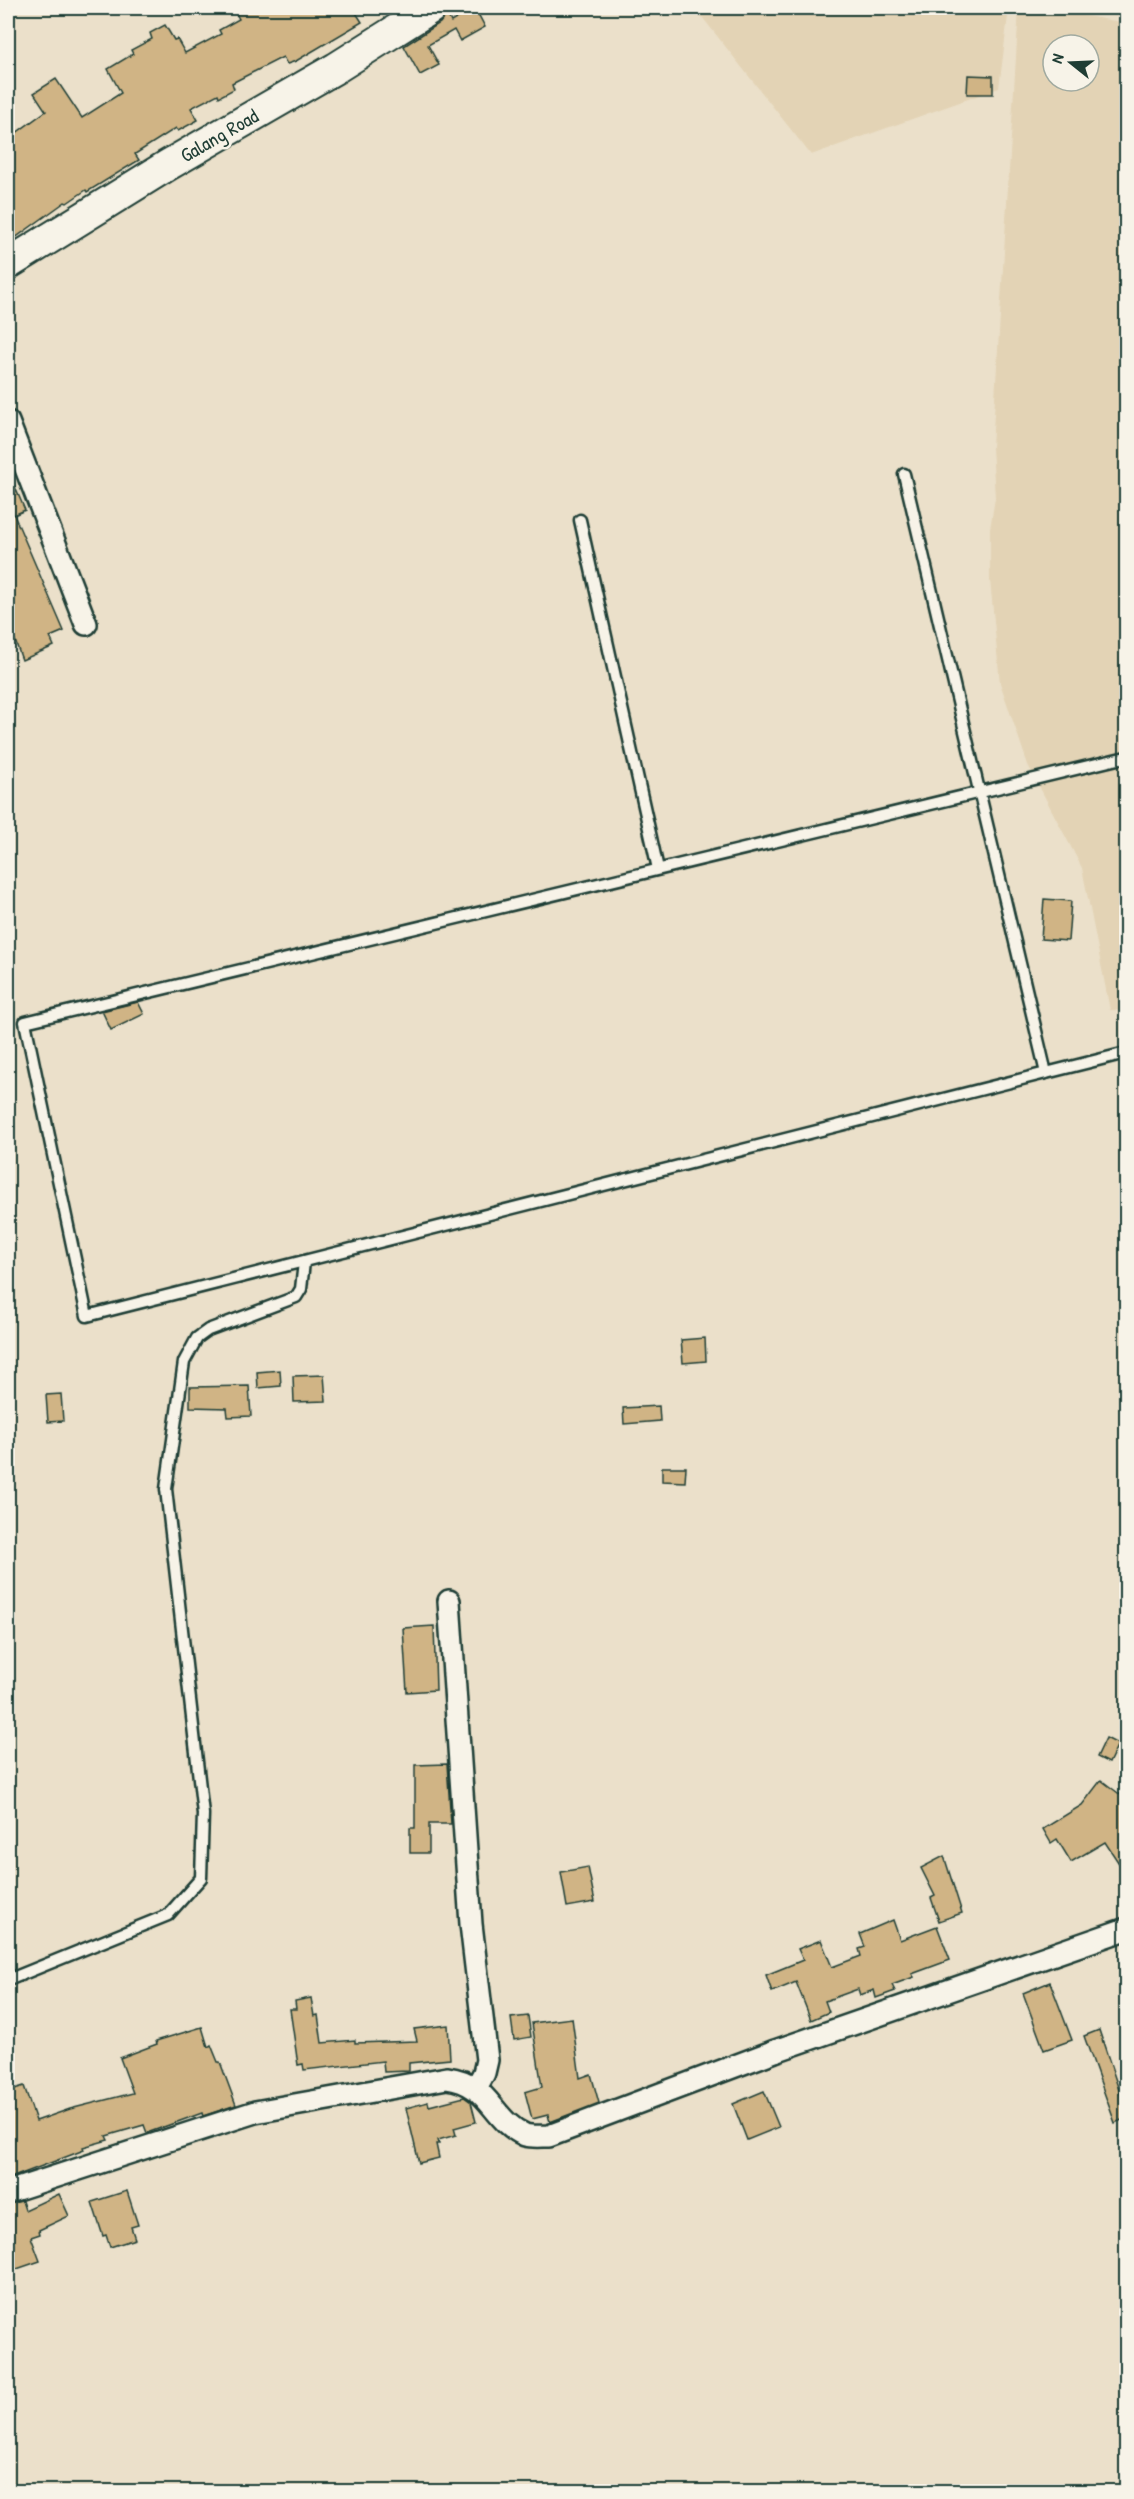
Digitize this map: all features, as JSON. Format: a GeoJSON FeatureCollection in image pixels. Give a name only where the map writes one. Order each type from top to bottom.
{"type":"FeatureCollection","features":[{"type":"Feature","properties":{"kind":"street","name":"Galang Road"},"geometry":{"type":"LineString","coordinates":[[8,264],[168,165],[336,68],[431,8]]}},
{"type":"Feature","properties":{"kind":"street"},"geometry":{"type":"LineString","coordinates":[[8,422],[86,624]]}},
{"type":"Feature","properties":{"kind":"street"},"geometry":{"type":"LineString","coordinates":[[449,1601],[471,1924],[487,2060],[484,2073],[476,2088]]}},
{"type":"Feature","properties":{"kind":"street"},"geometry":{"type":"LineString","coordinates":[[8,2192],[255,2112],[447,2078],[462,2080],[476,2088],[511,2126],[527,2136],[549,2136],[776,2051],[1126,1929]]}},
{"type":"Feature","properties":{"kind":"lane"},"geometry":{"type":"LineString","coordinates":[[904,474],[981,790],[1046,1073]]}},
{"type":"Feature","properties":{"kind":"lane"},"geometry":{"type":"LineString","coordinates":[[580,520],[658,869]]}},
{"type":"Feature","properties":{"kind":"lane"},"geometry":{"type":"LineString","coordinates":[[1126,757],[981,790],[25,1022],[87,1316],[1126,1053]]}},
{"type":"Feature","properties":{"kind":"lane"},"geometry":{"type":"LineString","coordinates":[[8,1980],[168,1915],[201,1878],[203,1814],[166,1489],[183,1362],[197,1338],[207,1330],[296,1297],[301,1289],[304,1262]]}},
{"type":"Feature","properties":{"kind":"shaded area"},"geometry":{"type":"Polygon","coordinates":[[[695,8],[1009,8],[999,88],[811,155],[695,8]]]}},
{"type":"Feature","properties":{"kind":"shaded area"},"geometry":{"type":"Polygon","coordinates":[[[1019,8],[1042,8],[1126,23],[1126,1010],[1110,1010],[1082,868],[1028,765],[1000,683],[990,580],[990,529],[995,498],[992,447],[1019,8]]]}},
{"type":"Feature","properties":{"kind":"building"},"geometry":{"type":"Polygon","coordinates":[[[233,8],[353,8],[362,22],[296,61],[287,64],[283,57],[232,83],[234,89],[219,97],[218,94],[191,108],[198,120],[178,131],[176,128],[135,154],[139,160],[87,192],[86,190],[67,203],[65,202],[8,243],[8,139],[46,111],[34,93],[56,79],[82,118],[121,93],[108,69],[133,54],[131,50],[152,39],[150,33],[165,25],[185,53],[221,34],[219,30],[239,19],[233,8]]]}},
{"type":"Feature","properties":{"kind":"building"},"geometry":{"type":"Polygon","coordinates":[[[475,8],[485,27],[460,41],[454,30],[428,45],[439,65],[420,75],[404,46],[440,23],[447,14],[451,22],[475,8]]]}},
{"type":"Feature","properties":{"kind":"building"},"geometry":{"type":"Polygon","coordinates":[[[968,75],[993,76],[993,94],[967,94],[968,75]]]}},
{"type":"Feature","properties":{"kind":"building"},"geometry":{"type":"Polygon","coordinates":[[[8,471],[25,510],[14,515],[64,631],[50,637],[54,646],[22,660],[8,621],[8,612],[15,608],[8,591],[8,471]]]}},
{"type":"Feature","properties":{"kind":"building"},"geometry":{"type":"Polygon","coordinates":[[[1044,899],[1071,901],[1068,941],[1041,939],[1044,899]]]}},
{"type":"Feature","properties":{"kind":"building"},"geometry":{"type":"Polygon","coordinates":[[[138,1002],[144,1014],[111,1030],[102,1011],[138,1002]]]}},
{"type":"Feature","properties":{"kind":"building"},"geometry":{"type":"Polygon","coordinates":[[[705,1338],[706,1361],[683,1363],[681,1340],[705,1338]]]}},
{"type":"Feature","properties":{"kind":"building"},"geometry":{"type":"Polygon","coordinates":[[[280,1370],[281,1386],[258,1388],[257,1372],[280,1370]]]}},
{"type":"Feature","properties":{"kind":"building"},"geometry":{"type":"Polygon","coordinates":[[[324,1375],[326,1401],[294,1402],[293,1376],[324,1375]]]}},
{"type":"Feature","properties":{"kind":"building"},"geometry":{"type":"Polygon","coordinates":[[[249,1386],[251,1416],[228,1417],[227,1408],[190,1407],[190,1387],[249,1386]]]}},
{"type":"Feature","properties":{"kind":"building"},"geometry":{"type":"Polygon","coordinates":[[[61,1394],[63,1421],[48,1422],[46,1395],[61,1394]]]}},
{"type":"Feature","properties":{"kind":"building"},"geometry":{"type":"Polygon","coordinates":[[[659,1406],[660,1421],[624,1424],[623,1408],[659,1406]]]}},
{"type":"Feature","properties":{"kind":"building"},"geometry":{"type":"Polygon","coordinates":[[[662,1467],[686,1467],[685,1482],[662,1481],[662,1467]]]}},
{"type":"Feature","properties":{"kind":"building"},"geometry":{"type":"Polygon","coordinates":[[[434,1626],[436,1690],[407,1692],[403,1628],[434,1626]]]}},
{"type":"Feature","properties":{"kind":"building"},"geometry":{"type":"Polygon","coordinates":[[[1106,1738],[1118,1744],[1109,1763],[1097,1757],[1106,1738]]]}},
{"type":"Feature","properties":{"kind":"building"},"geometry":{"type":"Polygon","coordinates":[[[447,1764],[451,1824],[429,1824],[429,1853],[410,1853],[410,1828],[415,1828],[415,1765],[447,1764]]]}},
{"type":"Feature","properties":{"kind":"building"},"geometry":{"type":"Polygon","coordinates":[[[1101,1780],[1126,1799],[1126,1874],[1105,1842],[1071,1862],[1057,1839],[1051,1843],[1043,1829],[1082,1805],[1101,1780]]]}},
{"type":"Feature","properties":{"kind":"building"},"geometry":{"type":"Polygon","coordinates":[[[944,1856],[962,1913],[939,1921],[931,1898],[935,1896],[921,1868],[944,1856]]]}},
{"type":"Feature","properties":{"kind":"building"},"geometry":{"type":"Polygon","coordinates":[[[588,1867],[595,1902],[567,1907],[561,1872],[588,1867]]]}},
{"type":"Feature","properties":{"kind":"building"},"geometry":{"type":"Polygon","coordinates":[[[893,1920],[900,1940],[937,1926],[950,1960],[912,1974],[914,1977],[892,1985],[895,1991],[876,1998],[874,1990],[860,1995],[858,1989],[825,2001],[829,2012],[811,2020],[796,1982],[772,1992],[766,1975],[803,1960],[798,1949],[821,1940],[832,1967],[861,1956],[859,1949],[865,1947],[860,1934],[893,1920]]]}},
{"type":"Feature","properties":{"kind":"building"},"geometry":{"type":"Polygon","coordinates":[[[1050,1982],[1072,2040],[1044,2050],[1023,1993],[1050,1982]]]}},
{"type":"Feature","properties":{"kind":"building"},"geometry":{"type":"Polygon","coordinates":[[[311,1998],[314,2016],[318,2015],[322,2043],[355,2040],[355,2043],[417,2041],[414,2029],[448,2025],[450,2059],[409,2063],[409,2071],[384,2072],[383,2061],[304,2070],[303,2064],[298,2065],[290,2009],[296,2009],[295,2001],[311,1998]]]}},
{"type":"Feature","properties":{"kind":"building"},"geometry":{"type":"Polygon","coordinates":[[[528,2016],[531,2037],[514,2040],[511,2018],[528,2016]]]}},
{"type":"Feature","properties":{"kind":"building"},"geometry":{"type":"Polygon","coordinates":[[[572,2018],[580,2078],[591,2074],[599,2103],[550,2122],[548,2115],[532,2119],[525,2092],[542,2087],[532,2023],[572,2018]]]}},
{"type":"Feature","properties":{"kind":"building"},"geometry":{"type":"Polygon","coordinates":[[[202,2027],[208,2047],[211,2045],[220,2062],[236,2105],[203,2116],[202,2113],[147,2133],[144,2125],[106,2136],[108,2140],[83,2147],[84,2150],[8,2179],[8,2091],[24,2086],[36,2121],[70,2109],[133,2093],[120,2058],[157,2044],[156,2041],[202,2027]]]}},
{"type":"Feature","properties":{"kind":"building"},"geometry":{"type":"Polygon","coordinates":[[[1099,2030],[1126,2111],[1126,2118],[1115,2123],[1084,2036],[1099,2030]]]}},
{"type":"Feature","properties":{"kind":"building"},"geometry":{"type":"Polygon","coordinates":[[[764,2091],[779,2127],[747,2140],[733,2104],[764,2091]]]}},
{"type":"Feature","properties":{"kind":"building"},"geometry":{"type":"Polygon","coordinates":[[[464,2097],[471,2102],[476,2122],[454,2128],[456,2135],[438,2140],[439,2144],[436,2144],[439,2158],[419,2163],[406,2108],[428,2102],[429,2106],[464,2097]]]}},
{"type":"Feature","properties":{"kind":"building"},"geometry":{"type":"Polygon","coordinates":[[[127,2191],[138,2225],[131,2227],[135,2239],[110,2247],[106,2235],[103,2236],[92,2202],[127,2191]]]}},
{"type":"Feature","properties":{"kind":"building"},"geometry":{"type":"Polygon","coordinates":[[[59,2194],[69,2216],[39,2230],[40,2234],[31,2237],[40,2261],[8,2272],[8,2204],[22,2201],[25,2210],[59,2194]]]}}]}
